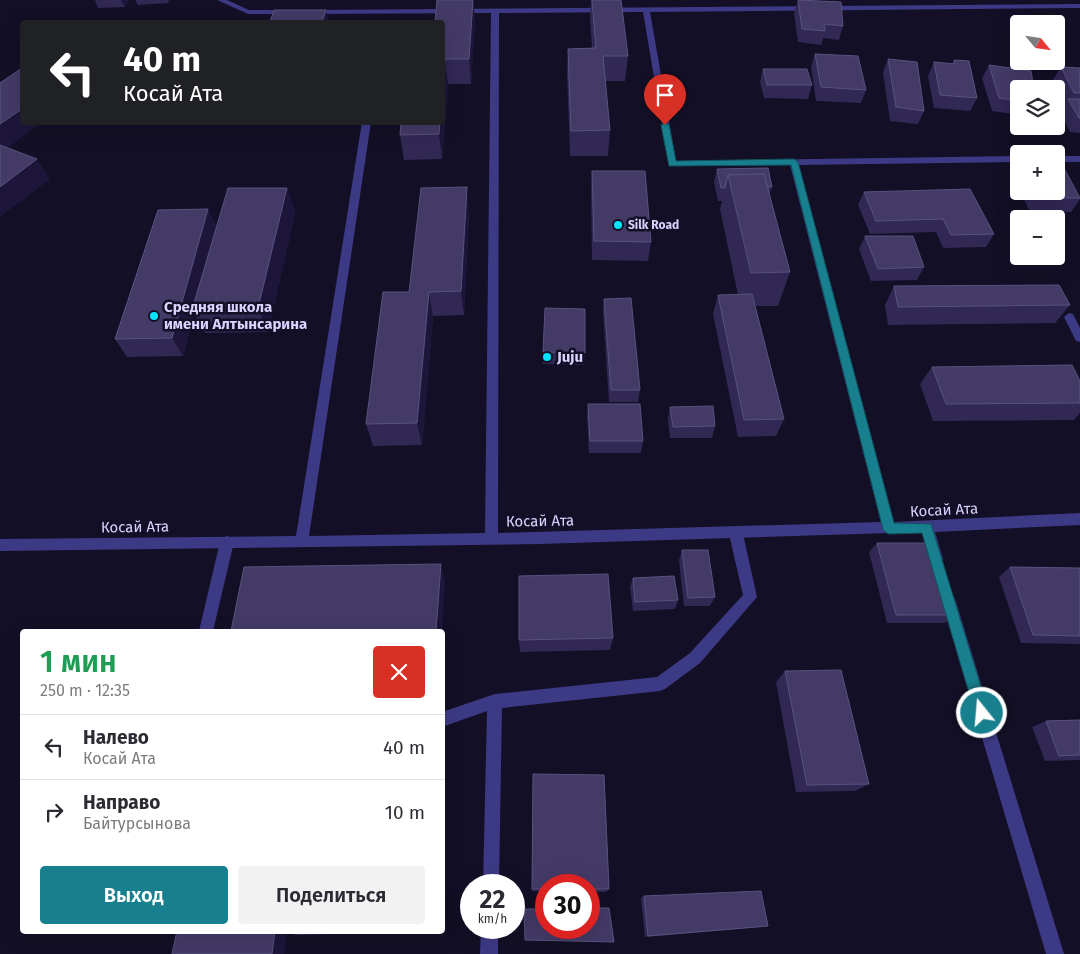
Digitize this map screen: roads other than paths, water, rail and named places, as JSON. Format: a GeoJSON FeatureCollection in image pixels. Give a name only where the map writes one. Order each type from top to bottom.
{"type":"FeatureCollection","features":[{"type":"Feature","properties":{"kind":"street"},"geometry":{"type":"LineString","coordinates":[[221,0],[248,12],[1080,6]]}},
{"type":"Feature","properties":{"kind":"street"},"geometry":{"type":"LineString","coordinates":[[646,9],[672,164],[1010,160]]}},
{"type":"Feature","properties":{"kind":"street"},"geometry":{"type":"LineString","coordinates":[[491,538],[495,10]]}},
{"type":"Feature","properties":{"kind":"street"},"geometry":{"type":"LineString","coordinates":[[382,20],[384,11]]}},
{"type":"Feature","properties":{"kind":"street"},"geometry":{"type":"LineString","coordinates":[[302,541],[367,125]]}},
{"type":"Feature","properties":{"kind":"street"},"geometry":{"type":"LineString","coordinates":[[1065,159],[1080,159]]}},
{"type":"Feature","properties":{"kind":"street"},"geometry":{"type":"LineString","coordinates":[[794,162],[889,529]]}},
{"type":"Feature","properties":{"kind":"street"},"geometry":{"type":"LineString","coordinates":[[1069,317],[1080,338]]}},
{"type":"Feature","properties":{"kind":"street","name":"Косай Ата"},"geometry":{"type":"LineString","coordinates":[[0,544],[736,534],[926,528],[1080,519]]}},
{"type":"Feature","properties":{"kind":"street"},"geometry":{"type":"LineString","coordinates":[[926,528],[1054,954]]}},
{"type":"Feature","properties":{"kind":"street"},"geometry":{"type":"LineString","coordinates":[[445,719],[495,701],[660,684],[695,658],[750,597],[736,534]]}},
{"type":"Feature","properties":{"kind":"street"},"geometry":{"type":"LineString","coordinates":[[206,629],[227,542]]}},
{"type":"Feature","properties":{"kind":"street"},"geometry":{"type":"LineString","coordinates":[[491,874],[495,701]]}},
{"type":"Feature","properties":{"kind":"street"},"geometry":{"type":"LineString","coordinates":[[489,954],[490,939]]}},
{"type":"Feature","properties":{"kind":"place","name":"Silk Road"},"geometry":{"type":"Point","coordinates":[618,225]}},
{"type":"Feature","properties":{"kind":"place","name":"Средняя школа имени Алтынсарина"},"geometry":{"type":"Point","coordinates":[154,316]}},
{"type":"Feature","properties":{"kind":"place","name":"Juju"},"geometry":{"type":"Point","coordinates":[547,357]}}]}
